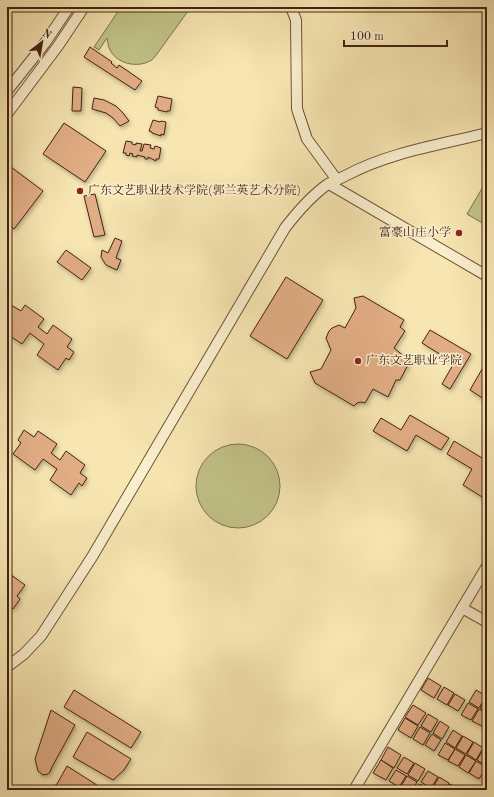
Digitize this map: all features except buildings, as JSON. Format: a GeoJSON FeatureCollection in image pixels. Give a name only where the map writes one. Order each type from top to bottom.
{"type":"FeatureCollection","features":[{"type":"Feature","properties":{"kind":"street"},"geometry":{"type":"LineString","coordinates":[[7,91],[45,42],[69,7]]}},
{"type":"Feature","properties":{"kind":"street"},"geometry":{"type":"LineString","coordinates":[[7,114],[58,46],[84,7]]}},
{"type":"Feature","properties":{"kind":"street"},"geometry":{"type":"LineString","coordinates":[[291,7],[296,20],[296,109],[307,139],[333,182],[487,276]]}},
{"type":"Feature","properties":{"kind":"street"},"geometry":{"type":"LineString","coordinates":[[7,667],[24,654],[41,636],[92,557],[285,228],[307,202],[333,182],[362,167],[382,159],[487,133]]}},
{"type":"Feature","properties":{"kind":"street"},"geometry":{"type":"LineString","coordinates":[[354,790],[487,566]]}},
{"type":"Feature","properties":{"kind":"street"},"geometry":{"type":"LineString","coordinates":[[462,608],[487,622]]}},
{"type":"Feature","properties":{"kind":"green space"},"geometry":{"type":"Polygon","coordinates":[[[121,7],[191,7],[153,59],[145,63],[133,64],[117,59],[113,55],[107,38],[99,50],[94,47],[121,7]]]}},
{"type":"Feature","properties":{"kind":"green space"},"geometry":{"type":"Polygon","coordinates":[[[487,180],[487,220],[484,224],[467,214],[487,180]]]}},
{"type":"Feature","properties":{"kind":"green space"},"geometry":{"type":"Polygon","coordinates":[[[238,444],[254,447],[268,456],[277,470],[280,486],[277,502],[268,516],[254,525],[238,528],[222,525],[208,516],[199,502],[196,486],[199,470],[208,456],[222,447],[238,444]]]}},
{"type":"Feature","properties":{"kind":"place","name":"广东文艺职业技术学院(郭兰英艺术分院)"},"geometry":{"type":"Point","coordinates":[80,191]}},
{"type":"Feature","properties":{"kind":"place","name":"富豪山庄小学"},"geometry":{"type":"Point","coordinates":[459,233]}},
{"type":"Feature","properties":{"kind":"place","name":"广东文艺职业学院"},"geometry":{"type":"Point","coordinates":[358,361]}}]}
